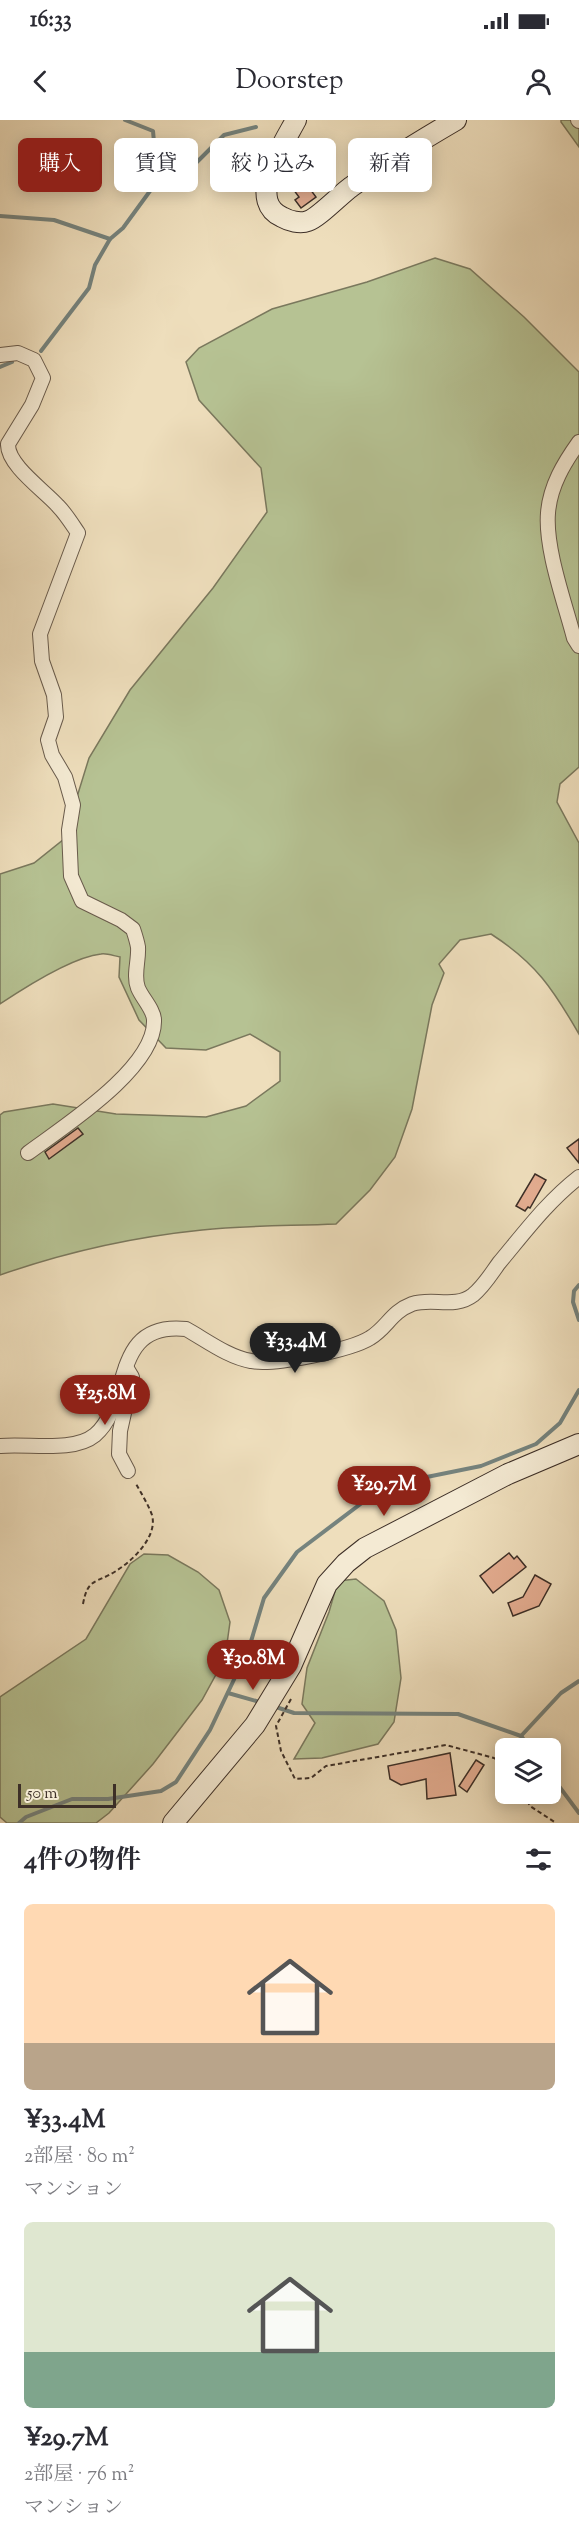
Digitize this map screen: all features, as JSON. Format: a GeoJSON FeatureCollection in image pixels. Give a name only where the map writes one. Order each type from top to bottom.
{"type":"FeatureCollection","features":[{"type":"Feature","properties":{"kind":"street"},"geometry":{"type":"LineString","coordinates":[[296,120],[278,154],[265,193],[270,207],[277,215],[290,222],[309,221],[390,159],[456,120]]}},
{"type":"Feature","properties":{"kind":"street"},"geometry":{"type":"LineString","coordinates":[[0,355],[18,353],[34,360],[43,378],[32,405],[8,444],[7,450],[17,466],[59,507],[78,534],[40,634],[42,661],[54,695],[56,717],[48,741],[51,755],[65,777],[73,805],[69,830],[71,876],[82,901],[121,920],[133,929],[138,947],[135,972],[137,987],[154,1019],[151,1037],[120,1083],[28,1153]]}},
{"type":"Feature","properties":{"kind":"street"},"geometry":{"type":"LineString","coordinates":[[579,442],[557,478],[548,514],[553,558],[574,638],[579,646]]}},
{"type":"Feature","properties":{"kind":"street"},"geometry":{"type":"LineString","coordinates":[[0,1446],[20,1444],[65,1446],[82,1442],[95,1435],[103,1426],[135,1349],[153,1332],[166,1329],[186,1329],[240,1357],[265,1363],[356,1345],[379,1331],[396,1312],[414,1303],[454,1303],[464,1300],[482,1287],[551,1200],[579,1176]]}},
{"type":"Feature","properties":{"kind":"street"},"geometry":{"type":"LineString","coordinates":[[126,1367],[132,1377],[120,1431],[119,1454],[128,1471]]}},
{"type":"Feature","properties":{"kind":"street"},"geometry":{"type":"LineString","coordinates":[[178,1821],[260,1716],[285,1693],[291,1666],[327,1584],[346,1563],[364,1548],[508,1474],[579,1444]]}},
{"type":"Feature","properties":{"kind":"path"},"geometry":{"type":"LineString","coordinates":[[83,1604],[85,1590],[94,1579],[114,1572],[136,1556],[152,1529],[153,1517],[128,1471]]}},
{"type":"Feature","properties":{"kind":"path"},"geometry":{"type":"LineString","coordinates":[[285,1693],[276,1726],[281,1751],[295,1779],[311,1778],[326,1766],[446,1745],[495,1759]]}},
{"type":"Feature","properties":{"kind":"path"},"geometry":{"type":"LineString","coordinates":[[529,1804],[556,1823]]}},
{"type":"Feature","properties":{"kind":"green space"},"geometry":{"type":"Polygon","coordinates":[[[561,120],[579,120],[579,147],[561,122],[561,120]]]}},
{"type":"Feature","properties":{"kind":"green space"},"geometry":{"type":"Polygon","coordinates":[[[435,258],[470,269],[524,317],[579,372],[579,767],[560,784],[557,802],[579,843],[579,1034],[552,990],[532,967],[507,945],[491,934],[460,940],[439,964],[444,973],[432,1005],[412,1109],[395,1157],[370,1190],[336,1224],[235,1227],[151,1237],[75,1252],[0,1275],[0,1115],[4,1112],[53,1104],[116,1114],[206,1117],[246,1106],[280,1081],[280,1052],[250,1034],[206,1050],[166,1048],[139,1020],[119,977],[120,957],[101,954],[77,961],[49,974],[0,1004],[0,874],[34,863],[64,839],[89,758],[130,690],[213,588],[267,512],[261,468],[199,400],[186,362],[199,348],[272,309],[367,282],[435,258]]]}},
{"type":"Feature","properties":{"kind":"green space"},"geometry":{"type":"Polygon","coordinates":[[[144,1554],[168,1555],[198,1572],[219,1590],[230,1622],[225,1658],[202,1700],[153,1764],[109,1813],[96,1823],[7,1823],[0,1817],[0,1697],[86,1639],[130,1564],[144,1554]]]}},
{"type":"Feature","properties":{"kind":"green space"},"geometry":{"type":"Polygon","coordinates":[[[356,1579],[384,1601],[396,1630],[401,1678],[394,1722],[378,1744],[322,1758],[294,1759],[315,1723],[302,1704],[307,1668],[329,1612],[338,1581],[356,1579]]]}},
{"type":"Feature","properties":{"kind":"building"},"geometry":{"type":"Polygon","coordinates":[[[295,192],[312,192],[316,197],[301,208],[295,200],[299,197],[295,192]]]}},
{"type":"Feature","properties":{"kind":"building"},"geometry":{"type":"Polygon","coordinates":[[[78,1128],[83,1134],[49,1159],[45,1152],[78,1128]]]}},
{"type":"Feature","properties":{"kind":"building"},"geometry":{"type":"Polygon","coordinates":[[[579,1139],[579,1163],[567,1148],[579,1139]]]}},
{"type":"Feature","properties":{"kind":"building"},"geometry":{"type":"Polygon","coordinates":[[[535,1174],[546,1180],[530,1208],[528,1207],[525,1211],[516,1206],[535,1174]]]}},
{"type":"Feature","properties":{"kind":"building"},"geometry":{"type":"Polygon","coordinates":[[[509,1553],[514,1559],[517,1556],[526,1567],[493,1593],[480,1576],[509,1553]]]}},
{"type":"Feature","properties":{"kind":"building"},"geometry":{"type":"Polygon","coordinates":[[[535,1575],[551,1584],[539,1606],[513,1616],[508,1603],[523,1597],[535,1575]]]}},
{"type":"Feature","properties":{"kind":"building"},"geometry":{"type":"Polygon","coordinates":[[[450,1753],[456,1795],[427,1799],[426,1779],[401,1785],[390,1779],[388,1766],[450,1753]]]}},
{"type":"Feature","properties":{"kind":"building"},"geometry":{"type":"Polygon","coordinates":[[[476,1760],[484,1765],[467,1792],[459,1786],[476,1760]]]}},
{"type":"Feature","properties":{"kind":"waterway"},"geometry":{"type":"LineString","coordinates":[[125,120],[153,131],[154,138]]}},
{"type":"Feature","properties":{"kind":"waterway"},"geometry":{"type":"LineString","coordinates":[[41,351],[89,288],[95,265],[110,239],[123,228],[150,191],[160,155],[197,162],[224,135],[256,127]]}},
{"type":"Feature","properties":{"kind":"waterway"},"geometry":{"type":"LineString","coordinates":[[0,216],[54,220],[110,239]]}},
{"type":"Feature","properties":{"kind":"waterway"},"geometry":{"type":"LineString","coordinates":[[0,367],[12,362]]}},
{"type":"Feature","properties":{"kind":"waterway"},"geometry":{"type":"LineString","coordinates":[[579,1285],[574,1291],[573,1302],[579,1320]]}},
{"type":"Feature","properties":{"kind":"waterway"},"geometry":{"type":"LineString","coordinates":[[19,1823],[26,1817],[72,1799],[108,1799],[161,1791],[176,1782],[210,1730],[249,1648],[264,1598],[297,1552],[375,1493],[407,1481],[481,1466],[536,1444],[560,1423],[579,1390]]}},
{"type":"Feature","properties":{"kind":"waterway"},"geometry":{"type":"LineString","coordinates":[[521,1736],[561,1693],[579,1681]]}},
{"type":"Feature","properties":{"kind":"waterway"},"geometry":{"type":"LineString","coordinates":[[228,1693],[263,1703]]}},
{"type":"Feature","properties":{"kind":"waterway"},"geometry":{"type":"LineString","coordinates":[[273,1706],[294,1713],[458,1714],[523,1738]]}},
{"type":"Feature","properties":{"kind":"waterway"},"geometry":{"type":"LineString","coordinates":[[561,1789],[579,1813]]}}]}
